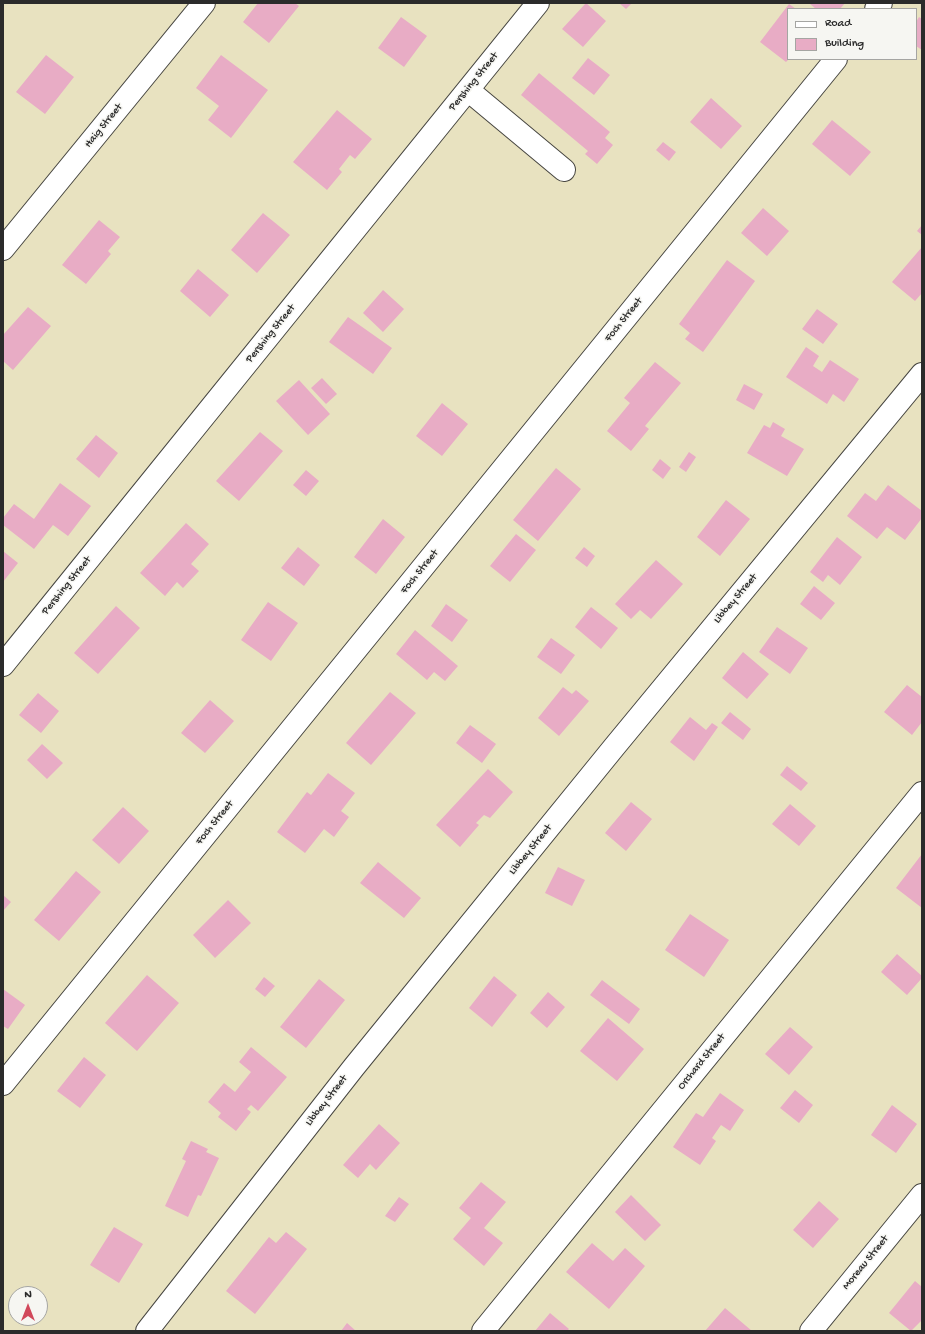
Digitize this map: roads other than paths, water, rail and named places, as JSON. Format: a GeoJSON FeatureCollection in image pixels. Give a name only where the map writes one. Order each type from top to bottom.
{"type":"FeatureCollection","features":[{"type":"Feature","properties":{"kind":"street","name":"Haig Street"},"geometry":{"type":"LineString","coordinates":[[3,249],[204,3]]}},
{"type":"Feature","properties":{"kind":"street","name":"Pershing Street"},"geometry":{"type":"LineString","coordinates":[[3,666],[538,3]]}},
{"type":"Feature","properties":{"kind":"street","name":"Foch Street"},"geometry":{"type":"LineString","coordinates":[[3,1084],[835,60]]}},
{"type":"Feature","properties":{"kind":"street"},"geometry":{"type":"LineString","coordinates":[[468,90],[564,170]]}},
{"type":"Feature","properties":{"kind":"street","name":"Libbey Street"},"geometry":{"type":"LineString","coordinates":[[147,1331],[359,1061],[615,746],[922,374]]}},
{"type":"Feature","properties":{"kind":"street","name":"Orchard Street"},"geometry":{"type":"LineString","coordinates":[[483,1331],[922,793]]}},
{"type":"Feature","properties":{"kind":"street","name":"Moreau Street"},"geometry":{"type":"LineString","coordinates":[[811,1331],[922,1195]]}}]}
